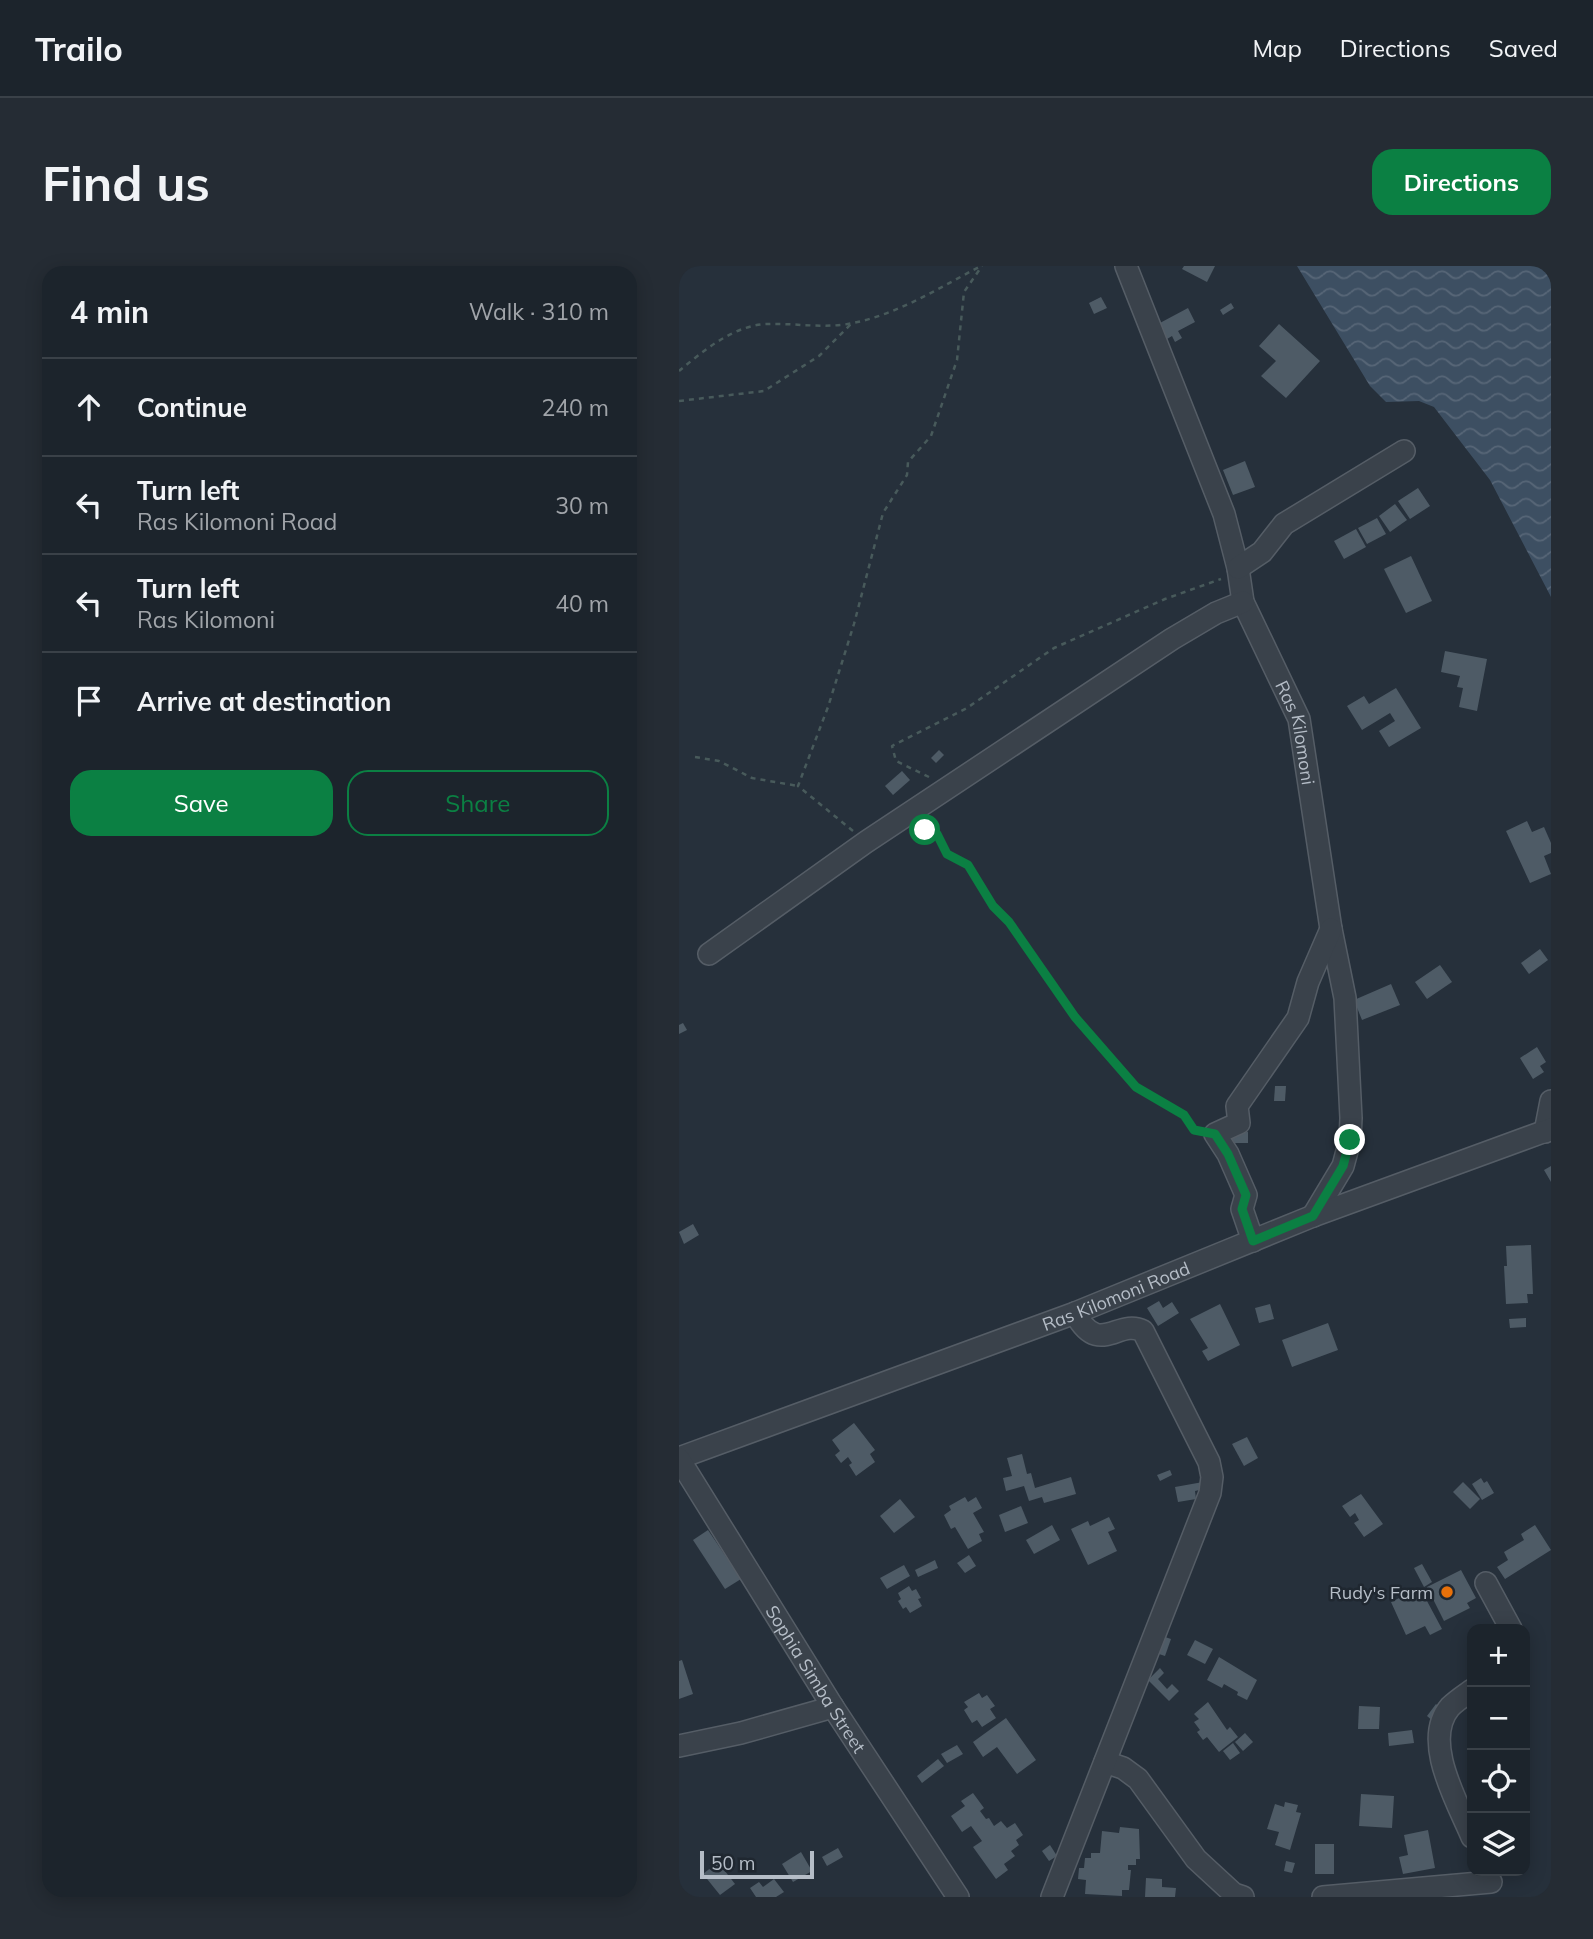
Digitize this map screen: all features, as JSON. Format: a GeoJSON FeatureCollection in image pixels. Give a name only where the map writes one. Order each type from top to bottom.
{"type":"FeatureCollection","features":[{"type":"Feature","properties":{"kind":"street","name":"Ras Kilomoni"},"geometry":{"type":"LineString","coordinates":[[1126,266],[1224,514],[1238,568],[1243,602],[1299,719],[1331,929],[1345,998],[1351,1118],[1350,1140],[1343,1166],[1313,1216]]}},
{"type":"Feature","properties":{"kind":"street"},"geometry":{"type":"LineString","coordinates":[[1238,568],[1262,552],[1284,524],[1404,451]]}},
{"type":"Feature","properties":{"kind":"street"},"geometry":{"type":"LineString","coordinates":[[709,954],[866,842],[1172,639],[1216,613],[1243,602]]}},
{"type":"Feature","properties":{"kind":"street"},"geometry":{"type":"LineString","coordinates":[[1253,1241],[1242,1209],[1246,1195],[1228,1154],[1215,1134],[1239,1123],[1237,1105],[1298,1018],[1308,982],[1331,929]]}},
{"type":"Feature","properties":{"kind":"street"},"geometry":{"type":"LineString","coordinates":[[1548,1130],[1551,1101]]}},
{"type":"Feature","properties":{"kind":"street","name":"Ras Kilomoni Road"},"geometry":{"type":"LineString","coordinates":[[679,1458],[1075,1313],[1313,1216],[1548,1130]]}},
{"type":"Feature","properties":{"kind":"street"},"geometry":{"type":"LineString","coordinates":[[1052,1897],[1210,1493],[1212,1477],[1209,1462],[1143,1331],[1135,1328],[1109,1334],[1093,1334],[1080,1324],[1075,1313]]}},
{"type":"Feature","properties":{"kind":"street","name":"Sophia Simba Street"},"geometry":{"type":"LineString","coordinates":[[679,1458],[833,1707],[958,1897]]}},
{"type":"Feature","properties":{"kind":"street"},"geometry":{"type":"LineString","coordinates":[[1486,1583],[1508,1624]]}},
{"type":"Feature","properties":{"kind":"street"},"geometry":{"type":"LineString","coordinates":[[1467,1694],[1450,1707],[1442,1725],[1439,1745],[1442,1764],[1467,1825]]}},
{"type":"Feature","properties":{"kind":"street"},"geometry":{"type":"LineString","coordinates":[[679,1746],[741,1733],[833,1707]]}},
{"type":"Feature","properties":{"kind":"street"},"geometry":{"type":"LineString","coordinates":[[1105,1762],[1123,1768],[1138,1779],[1196,1859],[1234,1894],[1243,1897]]}},
{"type":"Feature","properties":{"kind":"street"},"geometry":{"type":"LineString","coordinates":[[1323,1897],[1491,1883]]}},
{"type":"Feature","properties":{"kind":"path"},"geometry":{"type":"LineString","coordinates":[[679,371],[704,350],[740,330],[764,324],[851,324],[894,311],[982,266],[964,292],[957,360],[932,436],[908,462],[907,475],[884,513],[832,695],[798,786]]}},
{"type":"Feature","properties":{"kind":"path"},"geometry":{"type":"LineString","coordinates":[[679,401],[764,391],[819,356],[851,324]]}},
{"type":"Feature","properties":{"kind":"path"},"geometry":{"type":"LineString","coordinates":[[941,775],[928,778],[896,761],[892,746],[967,708],[1054,648],[1153,604],[1217,582],[1238,568]]}},
{"type":"Feature","properties":{"kind":"path"},"geometry":{"type":"LineString","coordinates":[[695,757],[719,761],[752,778],[798,786],[866,842]]}},
{"type":"Feature","properties":{"kind":"path"},"geometry":{"type":"LineString","coordinates":[[916,811],[925,830],[937,834],[947,854],[968,865],[993,906],[1009,922],[1075,1017],[1136,1087],[1184,1115],[1194,1130],[1215,1134]]}},
{"type":"Feature","properties":{"kind":"water"},"geometry":{"type":"Polygon","coordinates":[[[1297,266],[1551,266],[1551,597],[1490,480],[1434,407],[1419,401],[1386,402],[1370,386],[1297,266]]]}},
{"type":"Feature","properties":{"kind":"building"},"geometry":{"type":"Polygon","coordinates":[[[1184,266],[1215,266],[1207,282],[1182,269],[1184,266]]]}},
{"type":"Feature","properties":{"kind":"building"},"geometry":{"type":"Polygon","coordinates":[[[1101,297],[1107,308],[1094,314],[1089,303],[1101,297]]]}},
{"type":"Feature","properties":{"kind":"building"},"geometry":{"type":"Polygon","coordinates":[[[1231,303],[1234,308],[1223,315],[1220,310],[1231,303]]]}},
{"type":"Feature","properties":{"kind":"building"},"geometry":{"type":"Polygon","coordinates":[[[1188,308],[1195,322],[1178,331],[1182,338],[1175,342],[1172,336],[1167,339],[1158,324],[1188,308]]]}},
{"type":"Feature","properties":{"kind":"building"},"geometry":{"type":"Polygon","coordinates":[[[1279,324],[1320,361],[1286,398],[1261,376],[1276,361],[1259,346],[1279,324]]]}},
{"type":"Feature","properties":{"kind":"building"},"geometry":{"type":"Polygon","coordinates":[[[1245,461],[1255,487],[1233,495],[1223,470],[1245,461]]]}},
{"type":"Feature","properties":{"kind":"building"},"geometry":{"type":"Polygon","coordinates":[[[1418,488],[1430,506],[1410,519],[1398,501],[1418,488]]]}},
{"type":"Feature","properties":{"kind":"building"},"geometry":{"type":"Polygon","coordinates":[[[1395,504],[1407,520],[1390,532],[1379,516],[1395,504]]]}},
{"type":"Feature","properties":{"kind":"building"},"geometry":{"type":"Polygon","coordinates":[[[1377,518],[1386,534],[1367,544],[1358,528],[1377,518]]]}},
{"type":"Feature","properties":{"kind":"building"},"geometry":{"type":"Polygon","coordinates":[[[1356,529],[1366,547],[1344,559],[1334,541],[1356,529]]]}},
{"type":"Feature","properties":{"kind":"building"},"geometry":{"type":"Polygon","coordinates":[[[1411,556],[1432,601],[1406,613],[1384,569],[1411,556]]]}},
{"type":"Feature","properties":{"kind":"building"},"geometry":{"type":"Polygon","coordinates":[[[1445,651],[1487,659],[1477,711],[1459,707],[1463,688],[1457,687],[1460,676],[1441,672],[1445,651]]]}},
{"type":"Feature","properties":{"kind":"building"},"geometry":{"type":"Polygon","coordinates":[[[1396,688],[1421,728],[1389,747],[1379,731],[1395,721],[1390,713],[1362,730],[1347,706],[1364,696],[1369,704],[1396,688]]]}},
{"type":"Feature","properties":{"kind":"building"},"geometry":{"type":"Polygon","coordinates":[[[939,750],[944,755],[936,763],[931,758],[939,750]]]}},
{"type":"Feature","properties":{"kind":"building"},"geometry":{"type":"Polygon","coordinates":[[[902,771],[910,780],[893,795],[885,786],[902,771]]]}},
{"type":"Feature","properties":{"kind":"building"},"geometry":{"type":"Polygon","coordinates":[[[1527,821],[1532,832],[1544,827],[1551,843],[1551,853],[1544,856],[1551,874],[1530,883],[1506,831],[1527,821]]]}},
{"type":"Feature","properties":{"kind":"building"},"geometry":{"type":"Polygon","coordinates":[[[1540,949],[1548,960],[1529,974],[1521,963],[1540,949]]]}},
{"type":"Feature","properties":{"kind":"building"},"geometry":{"type":"Polygon","coordinates":[[[1440,965],[1452,982],[1427,999],[1415,982],[1440,965]]]}},
{"type":"Feature","properties":{"kind":"building"},"geometry":{"type":"Polygon","coordinates":[[[1391,984],[1400,1005],[1362,1020],[1354,1000],[1391,984]]]}},
{"type":"Feature","properties":{"kind":"building"},"geometry":{"type":"Polygon","coordinates":[[[683,1023],[687,1030],[679,1034],[679,1025],[683,1023]]]}},
{"type":"Feature","properties":{"kind":"building"},"geometry":{"type":"Polygon","coordinates":[[[1537,1047],[1546,1062],[1540,1066],[1544,1072],[1533,1079],[1520,1058],[1537,1047]]]}},
{"type":"Feature","properties":{"kind":"building"},"geometry":{"type":"Polygon","coordinates":[[[1275,1086],[1286,1086],[1285,1101],[1274,1101],[1275,1086]]]}},
{"type":"Feature","properties":{"kind":"building"},"geometry":{"type":"Polygon","coordinates":[[[1248,1132],[1248,1143],[1229,1143],[1229,1133],[1248,1132]]]}},
{"type":"Feature","properties":{"kind":"building"},"geometry":{"type":"Polygon","coordinates":[[[1551,1166],[1551,1182],[1544,1170],[1551,1166]]]}},
{"type":"Feature","properties":{"kind":"building"},"geometry":{"type":"Polygon","coordinates":[[[693,1224],[699,1235],[684,1244],[679,1232],[693,1224]]]}},
{"type":"Feature","properties":{"kind":"building"},"geometry":{"type":"Polygon","coordinates":[[[1531,1245],[1533,1294],[1527,1294],[1528,1303],[1506,1304],[1506,1246],[1531,1245]]]}},
{"type":"Feature","properties":{"kind":"building"},"geometry":{"type":"Polygon","coordinates":[[[1159,1301],[1163,1308],[1172,1302],[1179,1313],[1158,1326],[1147,1308],[1159,1301]]]}},
{"type":"Feature","properties":{"kind":"building"},"geometry":{"type":"Polygon","coordinates":[[[1220,1304],[1240,1345],[1208,1361],[1202,1351],[1208,1348],[1190,1319],[1220,1304]]]}},
{"type":"Feature","properties":{"kind":"building"},"geometry":{"type":"Polygon","coordinates":[[[1270,1304],[1274,1319],[1259,1323],[1255,1308],[1270,1304]]]}},
{"type":"Feature","properties":{"kind":"building"},"geometry":{"type":"Polygon","coordinates":[[[1526,1318],[1526,1327],[1510,1328],[1509,1319],[1526,1318]]]}},
{"type":"Feature","properties":{"kind":"building"},"geometry":{"type":"Polygon","coordinates":[[[1328,1323],[1338,1350],[1292,1367],[1282,1340],[1328,1323]]]}},
{"type":"Feature","properties":{"kind":"building"},"geometry":{"type":"Polygon","coordinates":[[[854,1423],[875,1450],[870,1454],[875,1462],[856,1476],[849,1465],[852,1463],[848,1457],[841,1463],[835,1455],[840,1451],[832,1440],[854,1423]]]}},
{"type":"Feature","properties":{"kind":"building"},"geometry":{"type":"Polygon","coordinates":[[[1247,1437],[1258,1458],[1244,1466],[1232,1444],[1247,1437]]]}},
{"type":"Feature","properties":{"kind":"building"},"geometry":{"type":"Polygon","coordinates":[[[1022,1454],[1027,1474],[1031,1473],[1035,1488],[1071,1477],[1076,1494],[1044,1503],[1042,1497],[1029,1501],[1024,1486],[1006,1491],[1003,1478],[1012,1476],[1007,1458],[1022,1454]]]}},
{"type":"Feature","properties":{"kind":"building"},"geometry":{"type":"Polygon","coordinates":[[[1170,1470],[1172,1475],[1160,1481],[1157,1475],[1170,1470]]]}},
{"type":"Feature","properties":{"kind":"building"},"geometry":{"type":"Polygon","coordinates":[[[1481,1478],[1484,1483],[1487,1481],[1494,1493],[1482,1500],[1472,1484],[1481,1478]]]}},
{"type":"Feature","properties":{"kind":"building"},"geometry":{"type":"Polygon","coordinates":[[[1203,1482],[1204,1489],[1195,1491],[1196,1499],[1178,1502],[1175,1487],[1203,1482]]]}},
{"type":"Feature","properties":{"kind":"building"},"geometry":{"type":"Polygon","coordinates":[[[1463,1482],[1480,1499],[1470,1509],[1453,1492],[1463,1482]]]}},
{"type":"Feature","properties":{"kind":"building"},"geometry":{"type":"Polygon","coordinates":[[[1361,1494],[1383,1524],[1364,1537],[1354,1523],[1359,1520],[1355,1513],[1350,1517],[1342,1506],[1361,1494]]]}},
{"type":"Feature","properties":{"kind":"building"},"geometry":{"type":"Polygon","coordinates":[[[965,1497],[968,1502],[976,1497],[982,1508],[973,1513],[984,1532],[979,1534],[982,1541],[968,1549],[955,1527],[951,1529],[944,1515],[951,1510],[949,1506],[965,1497]]]}},
{"type":"Feature","properties":{"kind":"building"},"geometry":{"type":"Polygon","coordinates":[[[900,1499],[915,1517],[894,1533],[880,1516],[900,1499]]]}},
{"type":"Feature","properties":{"kind":"building"},"geometry":{"type":"Polygon","coordinates":[[[1021,1506],[1028,1523],[1005,1532],[999,1515],[1021,1506]]]}},
{"type":"Feature","properties":{"kind":"building"},"geometry":{"type":"Polygon","coordinates":[[[1109,1517],[1115,1529],[1108,1532],[1117,1551],[1088,1565],[1071,1529],[1088,1521],[1090,1526],[1109,1517]]]}},
{"type":"Feature","properties":{"kind":"building"},"geometry":{"type":"Polygon","coordinates":[[[1052,1525],[1060,1540],[1034,1554],[1026,1540],[1052,1525]]]}},
{"type":"Feature","properties":{"kind":"building"},"geometry":{"type":"Polygon","coordinates":[[[1535,1525],[1551,1550],[1505,1579],[1497,1567],[1508,1560],[1504,1552],[1524,1540],[1521,1534],[1535,1525]]]}},
{"type":"Feature","properties":{"kind":"building"},"geometry":{"type":"Polygon","coordinates":[[[708,1530],[741,1579],[725,1589],[693,1540],[708,1530]]]}},
{"type":"Feature","properties":{"kind":"building"},"geometry":{"type":"Polygon","coordinates":[[[969,1555],[976,1566],[965,1573],[957,1563],[969,1555]]]}},
{"type":"Feature","properties":{"kind":"building"},"geometry":{"type":"Polygon","coordinates":[[[935,1560],[938,1568],[918,1577],[915,1570],[935,1560]]]}},
{"type":"Feature","properties":{"kind":"building"},"geometry":{"type":"Polygon","coordinates":[[[1422,1564],[1432,1582],[1424,1587],[1414,1568],[1422,1564]]]}},
{"type":"Feature","properties":{"kind":"building"},"geometry":{"type":"Polygon","coordinates":[[[904,1565],[910,1576],[887,1589],[880,1578],[904,1565]]]}},
{"type":"Feature","properties":{"kind":"building"},"geometry":{"type":"Polygon","coordinates":[[[1461,1570],[1476,1598],[1467,1603],[1470,1608],[1444,1621],[1427,1587],[1461,1570]]]}},
{"type":"Feature","properties":{"kind":"building"},"geometry":{"type":"Polygon","coordinates":[[[909,1586],[912,1591],[916,1589],[922,1606],[910,1613],[906,1607],[903,1609],[898,1601],[901,1599],[898,1593],[909,1586]]]}},
{"type":"Feature","properties":{"kind":"building"},"geometry":{"type":"Polygon","coordinates":[[[1420,1588],[1442,1629],[1430,1635],[1425,1626],[1406,1635],[1391,1602],[1420,1588]]]}},
{"type":"Feature","properties":{"kind":"building"},"geometry":{"type":"Polygon","coordinates":[[[1162,1636],[1171,1639],[1165,1656],[1156,1653],[1162,1636]]]}},
{"type":"Feature","properties":{"kind":"building"},"geometry":{"type":"Polygon","coordinates":[[[1195,1640],[1213,1649],[1205,1664],[1187,1655],[1195,1640]]]}},
{"type":"Feature","properties":{"kind":"building"},"geometry":{"type":"Polygon","coordinates":[[[1219,1657],[1257,1680],[1247,1700],[1224,1684],[1222,1688],[1207,1680],[1219,1657]]]}},
{"type":"Feature","properties":{"kind":"building"},"geometry":{"type":"Polygon","coordinates":[[[682,1660],[693,1694],[679,1699],[679,1661],[682,1660]]]}},
{"type":"Feature","properties":{"kind":"building"},"geometry":{"type":"Polygon","coordinates":[[[1160,1668],[1164,1673],[1158,1679],[1167,1689],[1172,1684],[1179,1691],[1169,1701],[1148,1680],[1160,1668]]]}},
{"type":"Feature","properties":{"kind":"building"},"geometry":{"type":"Polygon","coordinates":[[[979,1693],[982,1698],[987,1695],[995,1706],[990,1709],[996,1718],[982,1727],[977,1720],[972,1723],[964,1710],[968,1707],[964,1702],[979,1693]]]}},
{"type":"Feature","properties":{"kind":"building"},"geometry":{"type":"Polygon","coordinates":[[[1208,1702],[1227,1730],[1230,1727],[1238,1737],[1219,1752],[1207,1737],[1203,1740],[1194,1722],[1199,1719],[1194,1714],[1208,1702]]]}},
{"type":"Feature","properties":{"kind":"building"},"geometry":{"type":"Polygon","coordinates":[[[1436,1704],[1444,1711],[1434,1722],[1427,1716],[1436,1704]]]}},
{"type":"Feature","properties":{"kind":"building"},"geometry":{"type":"Polygon","coordinates":[[[1359,1706],[1380,1707],[1379,1729],[1358,1729],[1359,1706]]]}},
{"type":"Feature","properties":{"kind":"building"},"geometry":{"type":"Polygon","coordinates":[[[1006,1718],[1036,1760],[1017,1774],[997,1747],[983,1757],[973,1742],[1006,1718]]]}},
{"type":"Feature","properties":{"kind":"building"},"geometry":{"type":"Polygon","coordinates":[[[1412,1730],[1414,1743],[1389,1746],[1388,1733],[1412,1730]]]}},
{"type":"Feature","properties":{"kind":"building"},"geometry":{"type":"Polygon","coordinates":[[[1245,1733],[1253,1742],[1243,1751],[1235,1742],[1245,1733]]]}},
{"type":"Feature","properties":{"kind":"building"},"geometry":{"type":"Polygon","coordinates":[[[1233,1743],[1240,1753],[1230,1760],[1223,1751],[1233,1743]]]}},
{"type":"Feature","properties":{"kind":"building"},"geometry":{"type":"Polygon","coordinates":[[[957,1745],[963,1754],[947,1763],[941,1754],[957,1745]]]}},
{"type":"Feature","properties":{"kind":"building"},"geometry":{"type":"Polygon","coordinates":[[[938,1759],[944,1766],[922,1783],[917,1776],[938,1759]]]}},
{"type":"Feature","properties":{"kind":"building"},"geometry":{"type":"Polygon","coordinates":[[[973,1793],[984,1808],[980,1811],[994,1826],[1001,1821],[1007,1828],[1015,1823],[1023,1835],[1016,1840],[1019,1845],[1011,1851],[1015,1856],[1004,1864],[1008,1870],[996,1879],[973,1847],[982,1841],[971,1826],[962,1832],[951,1816],[965,1806],[961,1801],[973,1793]]]}},
{"type":"Feature","properties":{"kind":"building"},"geometry":{"type":"Polygon","coordinates":[[[1361,1794],[1394,1796],[1392,1828],[1359,1826],[1361,1794]]]}},
{"type":"Feature","properties":{"kind":"building"},"geometry":{"type":"Polygon","coordinates":[[[1285,1802],[1298,1805],[1296,1812],[1301,1813],[1290,1850],[1275,1845],[1279,1832],[1267,1829],[1275,1804],[1284,1807],[1285,1802]]]}},
{"type":"Feature","properties":{"kind":"building"},"geometry":{"type":"Polygon","coordinates":[[[1120,1827],[1139,1829],[1140,1859],[1136,1859],[1136,1865],[1128,1865],[1128,1870],[1131,1870],[1129,1890],[1122,1890],[1122,1896],[1085,1894],[1086,1880],[1078,1879],[1079,1868],[1084,1868],[1085,1858],[1091,1858],[1091,1853],[1100,1853],[1102,1831],[1119,1833],[1120,1827]]]}},
{"type":"Feature","properties":{"kind":"building"},"geometry":{"type":"Polygon","coordinates":[[[1428,1830],[1435,1868],[1403,1874],[1399,1857],[1408,1855],[1404,1835],[1428,1830]]]}},
{"type":"Feature","properties":{"kind":"building"},"geometry":{"type":"Polygon","coordinates":[[[1315,1844],[1334,1844],[1334,1874],[1315,1874],[1315,1844]]]}},
{"type":"Feature","properties":{"kind":"building"},"geometry":{"type":"Polygon","coordinates":[[[1050,1845],[1057,1856],[1049,1861],[1042,1851],[1050,1845]]]}},
{"type":"Feature","properties":{"kind":"building"},"geometry":{"type":"Polygon","coordinates":[[[838,1848],[843,1857],[827,1866],[822,1857],[838,1848]]]}},
{"type":"Feature","properties":{"kind":"building"},"geometry":{"type":"Polygon","coordinates":[[[801,1852],[812,1871],[793,1882],[782,1864],[801,1852]]]}},
{"type":"Feature","properties":{"kind":"building"},"geometry":{"type":"Polygon","coordinates":[[[1286,1861],[1295,1863],[1292,1873],[1284,1871],[1286,1861]]]}},
{"type":"Feature","properties":{"kind":"building"},"geometry":{"type":"Polygon","coordinates":[[[718,1862],[735,1884],[720,1895],[703,1874],[718,1862]]]}},
{"type":"Feature","properties":{"kind":"building"},"geometry":{"type":"Polygon","coordinates":[[[1146,1878],[1162,1879],[1162,1887],[1176,1888],[1175,1897],[1145,1897],[1146,1878]]]}},
{"type":"Feature","properties":{"kind":"building"},"geometry":{"type":"Polygon","coordinates":[[[774,1879],[784,1892],[776,1897],[756,1897],[750,1888],[759,1882],[763,1887],[774,1879]]]}},
{"type":"Feature","properties":{"kind":"place","name":"Rudy's Farm"},"geometry":{"type":"Point","coordinates":[1447,1592]}},
{"type":"Feature","properties":{"kind":"route"},"geometry":{"type":"LineString","coordinates":[[925,830],[937,834],[947,854],[968,865],[993,906],[1009,922],[1075,1017],[1136,1087],[1184,1115],[1194,1130],[1215,1134],[1228,1154],[1246,1195],[1242,1209],[1253,1241],[1313,1216],[1343,1166],[1350,1140]]}}]}
